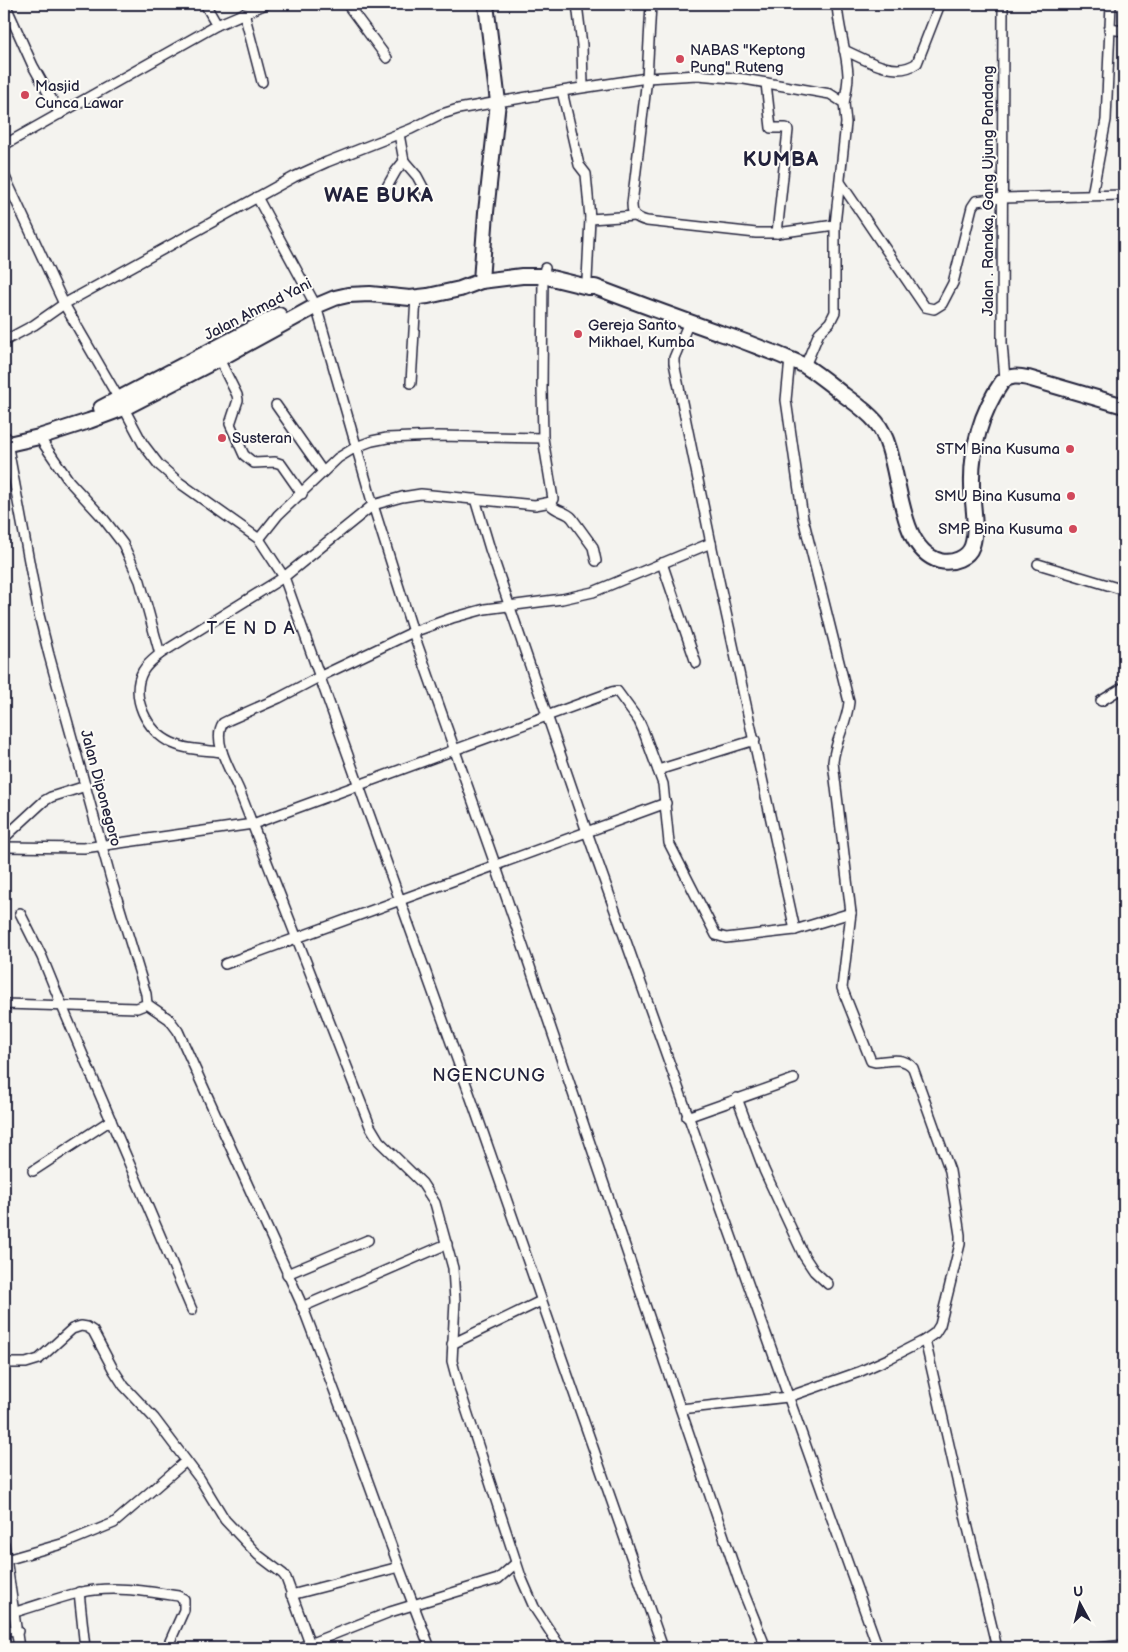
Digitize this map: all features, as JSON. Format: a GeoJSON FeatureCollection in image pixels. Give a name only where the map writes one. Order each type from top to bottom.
{"type":"FeatureCollection","features":[{"type":"Feature","properties":{"kind":"highway"},"geometry":{"type":"LineString","coordinates":[[481,277],[498,102],[486,4]]}},
{"type":"Feature","properties":{"kind":"highway","name":"Jalan Ahmad Yani"},"geometry":{"type":"LineString","coordinates":[[5,441],[38,437],[122,403],[346,287],[382,287],[412,296],[428,296],[460,289],[481,277],[522,276],[544,272],[588,287],[591,284],[805,366],[862,409],[881,428],[886,436],[904,515],[914,538],[924,550],[941,561],[958,559],[966,555],[972,546],[971,483],[976,438],[982,417],[998,387],[1005,379]]}},
{"type":"Feature","properties":{"kind":"highway"},"geometry":{"type":"LineString","coordinates":[[1005,379],[1016,376],[1028,378],[1124,406]]}},
{"type":"Feature","properties":{"kind":"highway","name":"Jalan Ahmad Yani"},"geometry":{"type":"LineString","coordinates":[[5,441],[122,403]]}},
{"type":"Feature","properties":{"kind":"street"},"geometry":{"type":"LineString","coordinates":[[5,4],[6,13],[60,114]]}},
{"type":"Feature","properties":{"kind":"street"},"geometry":{"type":"LineString","coordinates":[[205,4],[217,25]]}},
{"type":"Feature","properties":{"kind":"street"},"geometry":{"type":"LineString","coordinates":[[4,145],[217,25],[266,4]]}},
{"type":"Feature","properties":{"kind":"street"},"geometry":{"type":"LineString","coordinates":[[347,4],[387,58]]}},
{"type":"Feature","properties":{"kind":"street"},"geometry":{"type":"LineString","coordinates":[[577,4],[581,38],[583,88]]}},
{"type":"Feature","properties":{"kind":"street"},"geometry":{"type":"LineString","coordinates":[[634,216],[632,204],[646,78],[651,4]]}},
{"type":"Feature","properties":{"kind":"street"},"geometry":{"type":"LineString","coordinates":[[805,366],[820,333],[830,322],[835,312],[835,226],[846,123],[844,103],[848,75],[837,20],[837,4]]}},
{"type":"Feature","properties":{"kind":"street"},"geometry":{"type":"LineString","coordinates":[[844,50],[886,67],[900,70],[909,68],[917,63],[940,4]]}},
{"type":"Feature","properties":{"kind":"street","name":"Jalan . Ranaka, Gang Ujung Pandang"},"geometry":{"type":"LineString","coordinates":[[1003,4],[1001,198],[1002,343],[1005,379]]}},
{"type":"Feature","properties":{"kind":"street"},"geometry":{"type":"LineString","coordinates":[[1092,195],[1106,120],[1111,4]]}},
{"type":"Feature","properties":{"kind":"street"},"geometry":{"type":"LineString","coordinates":[[244,13],[262,82]]}},
{"type":"Feature","properties":{"kind":"street"},"geometry":{"type":"LineString","coordinates":[[1109,29],[1124,31]]}},
{"type":"Feature","properties":{"kind":"street"},"geometry":{"type":"LineString","coordinates":[[4,342],[34,325],[64,304],[294,177],[399,134],[439,115],[458,109],[646,78],[697,75],[722,76],[830,94],[844,103]]}},
{"type":"Feature","properties":{"kind":"street"},"geometry":{"type":"LineString","coordinates":[[766,83],[771,128],[786,128],[788,130],[776,232]]}},
{"type":"Feature","properties":{"kind":"street"},"geometry":{"type":"LineString","coordinates":[[562,91],[579,165],[586,174],[590,219],[591,284]]}},
{"type":"Feature","properties":{"kind":"street"},"geometry":{"type":"LineString","coordinates":[[399,134],[404,161],[417,176],[425,191]]}},
{"type":"Feature","properties":{"kind":"street"},"geometry":{"type":"LineString","coordinates":[[384,192],[404,161]]}},
{"type":"Feature","properties":{"kind":"street"},"geometry":{"type":"LineString","coordinates":[[4,175],[64,304],[122,403],[143,444],[159,465],[180,483],[258,539],[284,577],[472,1101],[663,1648]]}},
{"type":"Feature","properties":{"kind":"street"},"geometry":{"type":"LineString","coordinates":[[840,182],[925,306],[934,309],[942,304],[953,283],[972,207],[976,201],[1001,198],[1124,195]]}},
{"type":"Feature","properties":{"kind":"street"},"geometry":{"type":"LineString","coordinates":[[257,197],[314,302],[373,505],[414,632],[739,1581],[766,1648]]}},
{"type":"Feature","properties":{"kind":"street"},"geometry":{"type":"LineString","coordinates":[[590,219],[634,216],[647,222],[756,233],[835,226]]}},
{"type":"Feature","properties":{"kind":"street"},"geometry":{"type":"LineString","coordinates":[[222,752],[180,746],[154,732],[146,719],[138,694],[140,679],[144,671],[160,654],[284,577],[373,505],[421,494],[535,505],[549,503],[553,499],[543,438],[544,272]]}},
{"type":"Feature","properties":{"kind":"street"},"geometry":{"type":"LineString","coordinates":[[411,383],[412,296]]}},
{"type":"Feature","properties":{"kind":"street"},"geometry":{"type":"LineString","coordinates":[[689,322],[674,358],[674,363],[795,930]]}},
{"type":"Feature","properties":{"kind":"street"},"geometry":{"type":"LineString","coordinates":[[217,355],[237,395],[238,400],[235,413],[230,424],[244,455],[254,463],[275,462],[281,464],[302,494]]}},
{"type":"Feature","properties":{"kind":"street"},"geometry":{"type":"LineString","coordinates":[[681,1409],[788,1397],[859,1372],[925,1340],[940,1325],[958,1257],[960,1235],[950,1171],[913,1068],[908,1063],[899,1060],[871,1061],[842,988],[851,913],[833,762],[834,752],[847,714],[849,702],[803,518],[786,400],[790,359]]}},
{"type":"Feature","properties":{"kind":"street"},"geometry":{"type":"LineString","coordinates":[[276,405],[323,472]]}},
{"type":"Feature","properties":{"kind":"street"},"geometry":{"type":"LineString","coordinates":[[258,539],[278,515],[338,458],[356,447],[372,441],[396,437],[438,436],[543,438]]}},
{"type":"Feature","properties":{"kind":"street"},"geometry":{"type":"LineString","coordinates":[[38,437],[69,481],[103,518],[123,544],[140,581],[160,654]]}},
{"type":"Feature","properties":{"kind":"street","name":"Jalan Diponegoro"},"geometry":{"type":"LineString","coordinates":[[5,441],[39,615],[49,655],[102,846],[146,994],[147,1004]]}},
{"type":"Feature","properties":{"kind":"street"},"geometry":{"type":"LineString","coordinates":[[474,499],[587,832],[687,1117],[878,1648]]}},
{"type":"Feature","properties":{"kind":"street"},"geometry":{"type":"LineString","coordinates":[[549,503],[554,509],[572,518],[593,547],[596,561]]}},
{"type":"Feature","properties":{"kind":"street"},"geometry":{"type":"LineString","coordinates":[[562,1648],[534,1607],[516,1563],[459,1387],[452,1361],[454,1286],[452,1263],[435,1203],[422,1183],[379,1141],[370,1126],[240,790],[222,752],[219,733],[223,723],[279,698],[414,632],[452,618],[485,609],[562,599],[593,592],[711,543]]}},
{"type":"Feature","properties":{"kind":"street"},"geometry":{"type":"LineString","coordinates":[[662,563],[696,663]]}},
{"type":"Feature","properties":{"kind":"street"},"geometry":{"type":"LineString","coordinates":[[1038,564],[1124,590]]}},
{"type":"Feature","properties":{"kind":"street"},"geometry":{"type":"LineString","coordinates":[[1102,701],[1124,687]]}},
{"type":"Feature","properties":{"kind":"street"},"geometry":{"type":"LineString","coordinates":[[4,847],[64,849],[102,846],[253,824],[614,691],[617,692],[639,721],[662,784],[672,851],[716,935],[726,938],[795,930],[851,913]]}},
{"type":"Feature","properties":{"kind":"street"},"geometry":{"type":"LineString","coordinates":[[658,770],[754,740]]}},
{"type":"Feature","properties":{"kind":"street"},"geometry":{"type":"LineString","coordinates":[[4,838],[44,801],[86,786]]}},
{"type":"Feature","properties":{"kind":"street"},"geometry":{"type":"LineString","coordinates":[[225,964],[666,803]]}},
{"type":"Feature","properties":{"kind":"street"},"geometry":{"type":"LineString","coordinates":[[20,913],[46,965],[192,1310]]}},
{"type":"Feature","properties":{"kind":"street"},"geometry":{"type":"LineString","coordinates":[[4,1004],[137,1008],[147,1004],[169,1019],[178,1031],[302,1307],[430,1648]]}},
{"type":"Feature","properties":{"kind":"street"},"geometry":{"type":"LineString","coordinates":[[687,1117],[794,1079]]}},
{"type":"Feature","properties":{"kind":"street"},"geometry":{"type":"LineString","coordinates":[[738,1098],[764,1170],[804,1256],[814,1271],[828,1284]]}},
{"type":"Feature","properties":{"kind":"street"},"geometry":{"type":"LineString","coordinates":[[33,1171],[110,1120]]}},
{"type":"Feature","properties":{"kind":"street"},"geometry":{"type":"LineString","coordinates":[[287,1274],[368,1240]]}},
{"type":"Feature","properties":{"kind":"street"},"geometry":{"type":"LineString","coordinates":[[302,1307],[447,1244]]}},
{"type":"Feature","properties":{"kind":"street"},"geometry":{"type":"LineString","coordinates":[[452,1344],[541,1301]]}},
{"type":"Feature","properties":{"kind":"street"},"geometry":{"type":"LineString","coordinates":[[4,1362],[33,1362],[39,1359],[72,1329],[81,1326],[93,1331],[124,1386],[154,1418],[200,1479],[225,1520],[258,1555],[282,1574],[288,1582],[291,1595],[310,1644]]}},
{"type":"Feature","properties":{"kind":"street"},"geometry":{"type":"LineString","coordinates":[[925,1340],[997,1648]]}},
{"type":"Feature","properties":{"kind":"street"},"geometry":{"type":"LineString","coordinates":[[6,1560],[66,1543],[114,1523],[186,1461]]}},
{"type":"Feature","properties":{"kind":"street"},"geometry":{"type":"LineString","coordinates":[[4,1544],[19,1648]]}},
{"type":"Feature","properties":{"kind":"street"},"geometry":{"type":"LineString","coordinates":[[300,1648],[362,1622],[498,1579],[516,1563]]}},
{"type":"Feature","properties":{"kind":"street"},"geometry":{"type":"LineString","coordinates":[[291,1595],[399,1567]]}},
{"type":"Feature","properties":{"kind":"street"},"geometry":{"type":"LineString","coordinates":[[15,1612],[80,1592],[133,1590],[182,1597],[185,1608],[167,1648]]}},
{"type":"Feature","properties":{"kind":"street"},"geometry":{"type":"LineString","coordinates":[[80,1592],[85,1648]]}},
{"type":"Feature","properties":{"kind":"street"},"geometry":{"type":"LineString","coordinates":[[4,1630],[18,1631]]}},
{"type":"Feature","properties":{"kind":"street"},"geometry":{"type":"LineString","coordinates":[[1098,1648],[1124,1645]]}},
{"type":"Feature","properties":{"kind":"place","name":"NABAS \"Keptong Pung\" Ruteng"},"geometry":{"type":"Point","coordinates":[680,59]}},
{"type":"Feature","properties":{"kind":"place","name":"Masjid Cunca Lawar"},"geometry":{"type":"Point","coordinates":[25,95]}},
{"type":"Feature","properties":{"kind":"place","name":"Gereja Santo Mikhael, Kumba"},"geometry":{"type":"Point","coordinates":[578,334]}},
{"type":"Feature","properties":{"kind":"place","name":"Susteran"},"geometry":{"type":"Point","coordinates":[222,438]}},
{"type":"Feature","properties":{"kind":"place","name":"STM Bina Kusuma"},"geometry":{"type":"Point","coordinates":[1070,449]}},
{"type":"Feature","properties":{"kind":"place","name":"SMU Bina Kusuma"},"geometry":{"type":"Point","coordinates":[1071,496]}},
{"type":"Feature","properties":{"kind":"place","name":"SMP Bina Kusuma"},"geometry":{"type":"Point","coordinates":[1073,529]}},
{"type":"Feature","properties":{"kind":"district","name":"KUMBA"},"geometry":{"type":"Point","coordinates":[781,159]}},
{"type":"Feature","properties":{"kind":"district","name":"WAE BUKA"},"geometry":{"type":"Point","coordinates":[379,195]}},
{"type":"Feature","properties":{"kind":"district","name":"T E N D A"},"geometry":{"type":"Point","coordinates":[251,628]}},
{"type":"Feature","properties":{"kind":"district","name":"NGENCUNG"},"geometry":{"type":"Point","coordinates":[489,1075]}}]}
